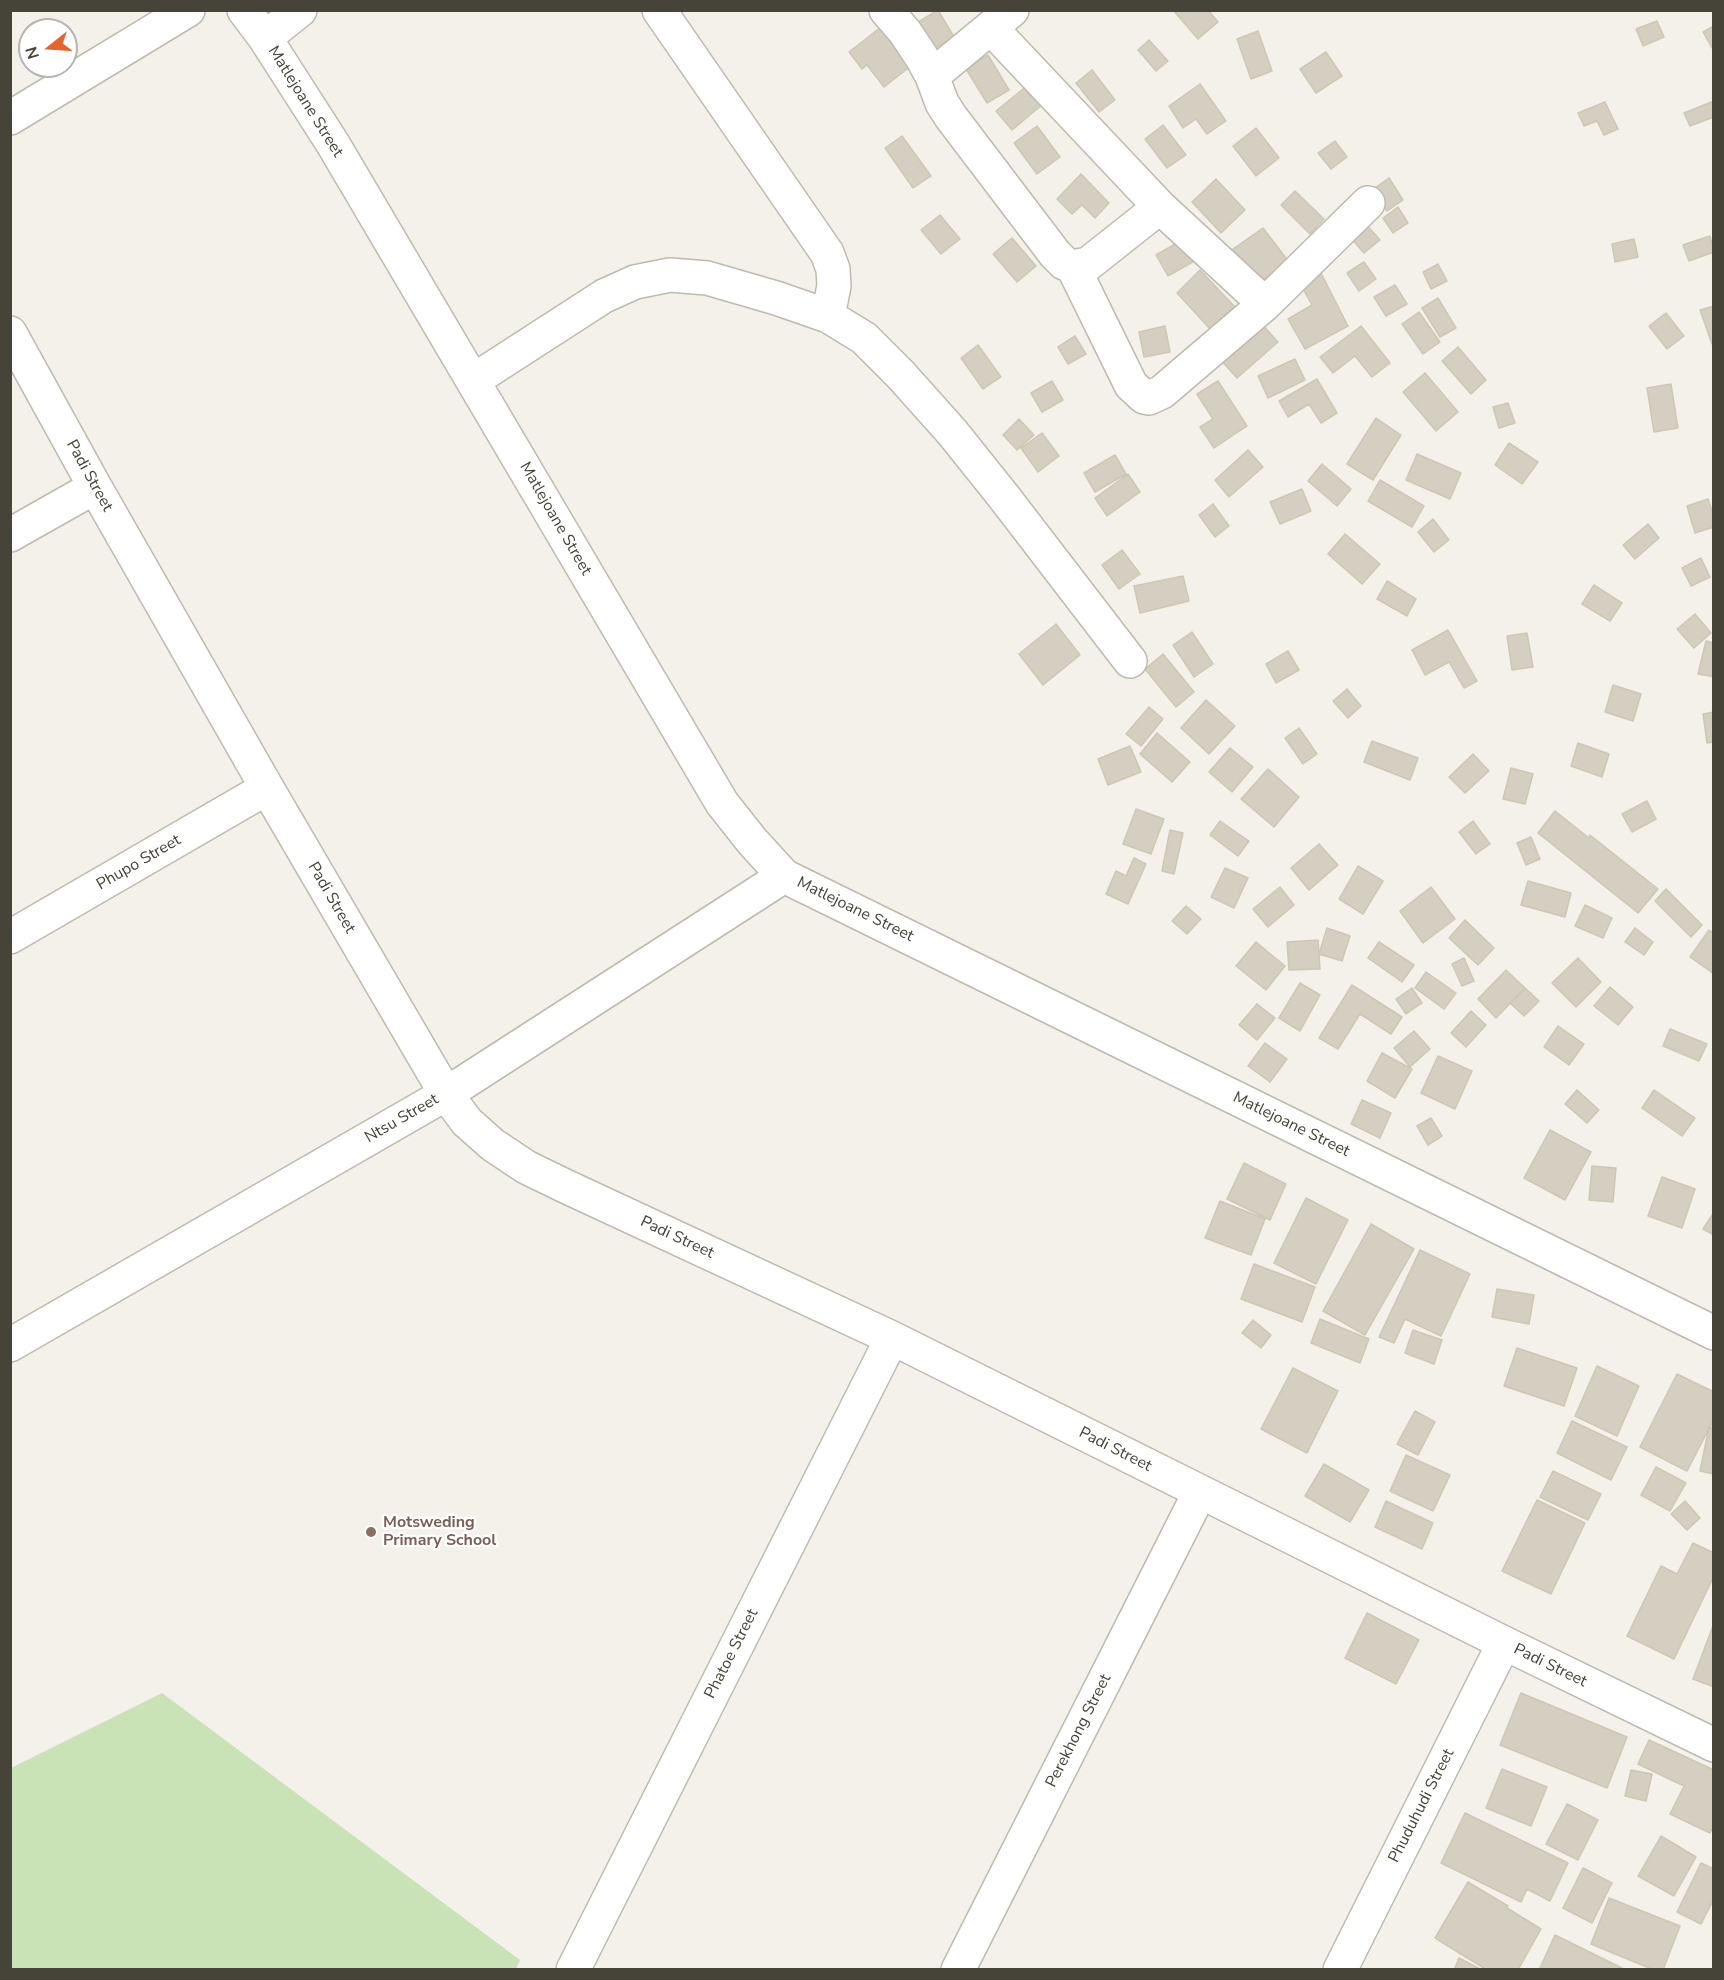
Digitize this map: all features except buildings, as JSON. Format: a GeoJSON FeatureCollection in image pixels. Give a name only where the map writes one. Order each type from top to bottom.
{"type":"FeatureCollection","features":[{"type":"Feature","properties":{"kind":"street"},"geometry":{"type":"LineString","coordinates":[[10,118],[188,10]]}},
{"type":"Feature","properties":{"kind":"street","name":"Matlejoane Street"},"geometry":{"type":"LineString","coordinates":[[244,10],[265,38],[333,144],[722,803],[784,876],[1713,1333]]}},
{"type":"Feature","properties":{"kind":"street"},"geometry":{"type":"LineString","coordinates":[[265,38],[300,10]]}},
{"type":"Feature","properties":{"kind":"street"},"geometry":{"type":"LineString","coordinates":[[659,10],[827,253],[833,269],[834,286],[828,316]]}},
{"type":"Feature","properties":{"kind":"street"},"geometry":{"type":"LineString","coordinates":[[886,10],[905,32],[932,76],[942,103],[951,117],[1064,263],[1073,267],[1088,264],[1160,207]]}},
{"type":"Feature","properties":{"kind":"street"},"geometry":{"type":"LineString","coordinates":[[932,76],[1001,19],[1160,207],[1265,304]]}},
{"type":"Feature","properties":{"kind":"street"},"geometry":{"type":"LineString","coordinates":[[1073,267],[1131,385],[1144,398],[1149,398],[1162,392],[1265,304],[1368,204]]}},
{"type":"Feature","properties":{"kind":"street"},"geometry":{"type":"LineString","coordinates":[[474,380],[604,296],[635,282],[670,275],[707,278],[828,316],[864,338],[937,416],[1004,497],[1130,661]]}},
{"type":"Feature","properties":{"kind":"street","name":"Padi Street"},"geometry":{"type":"LineString","coordinates":[[10,333],[267,788],[446,1094],[467,1122],[494,1145],[526,1167],[892,1338],[1713,1745]]}},
{"type":"Feature","properties":{"kind":"street"},"geometry":{"type":"LineString","coordinates":[[10,535],[95,487]]}},
{"type":"Feature","properties":{"kind":"street","name":"Phupo Street"},"geometry":{"type":"LineString","coordinates":[[10,937],[267,788]]}},
{"type":"Feature","properties":{"kind":"street","name":"Ntsu Street"},"geometry":{"type":"LineString","coordinates":[[10,1345],[446,1094],[784,876]]}},
{"type":"Feature","properties":{"kind":"street","name":"Phatoe Street"},"geometry":{"type":"LineString","coordinates":[[573,1970],[892,1338]]}},
{"type":"Feature","properties":{"kind":"street","name":"Perekhong Street"},"geometry":{"type":"LineString","coordinates":[[958,1970],[1200,1492]]}},
{"type":"Feature","properties":{"kind":"street","name":"Phuduhudi Street"},"geometry":{"type":"LineString","coordinates":[[1340,1970],[1504,1643]]}},
{"type":"Feature","properties":{"kind":"green space"},"geometry":{"type":"Polygon","coordinates":[[[162,1693],[520,1960],[516,1969],[11,1969],[11,1768],[162,1693]]]}},
{"type":"Feature","properties":{"kind":"place","name":"Motsweding Primary School"},"geometry":{"type":"Point","coordinates":[371,1532]}}]}
